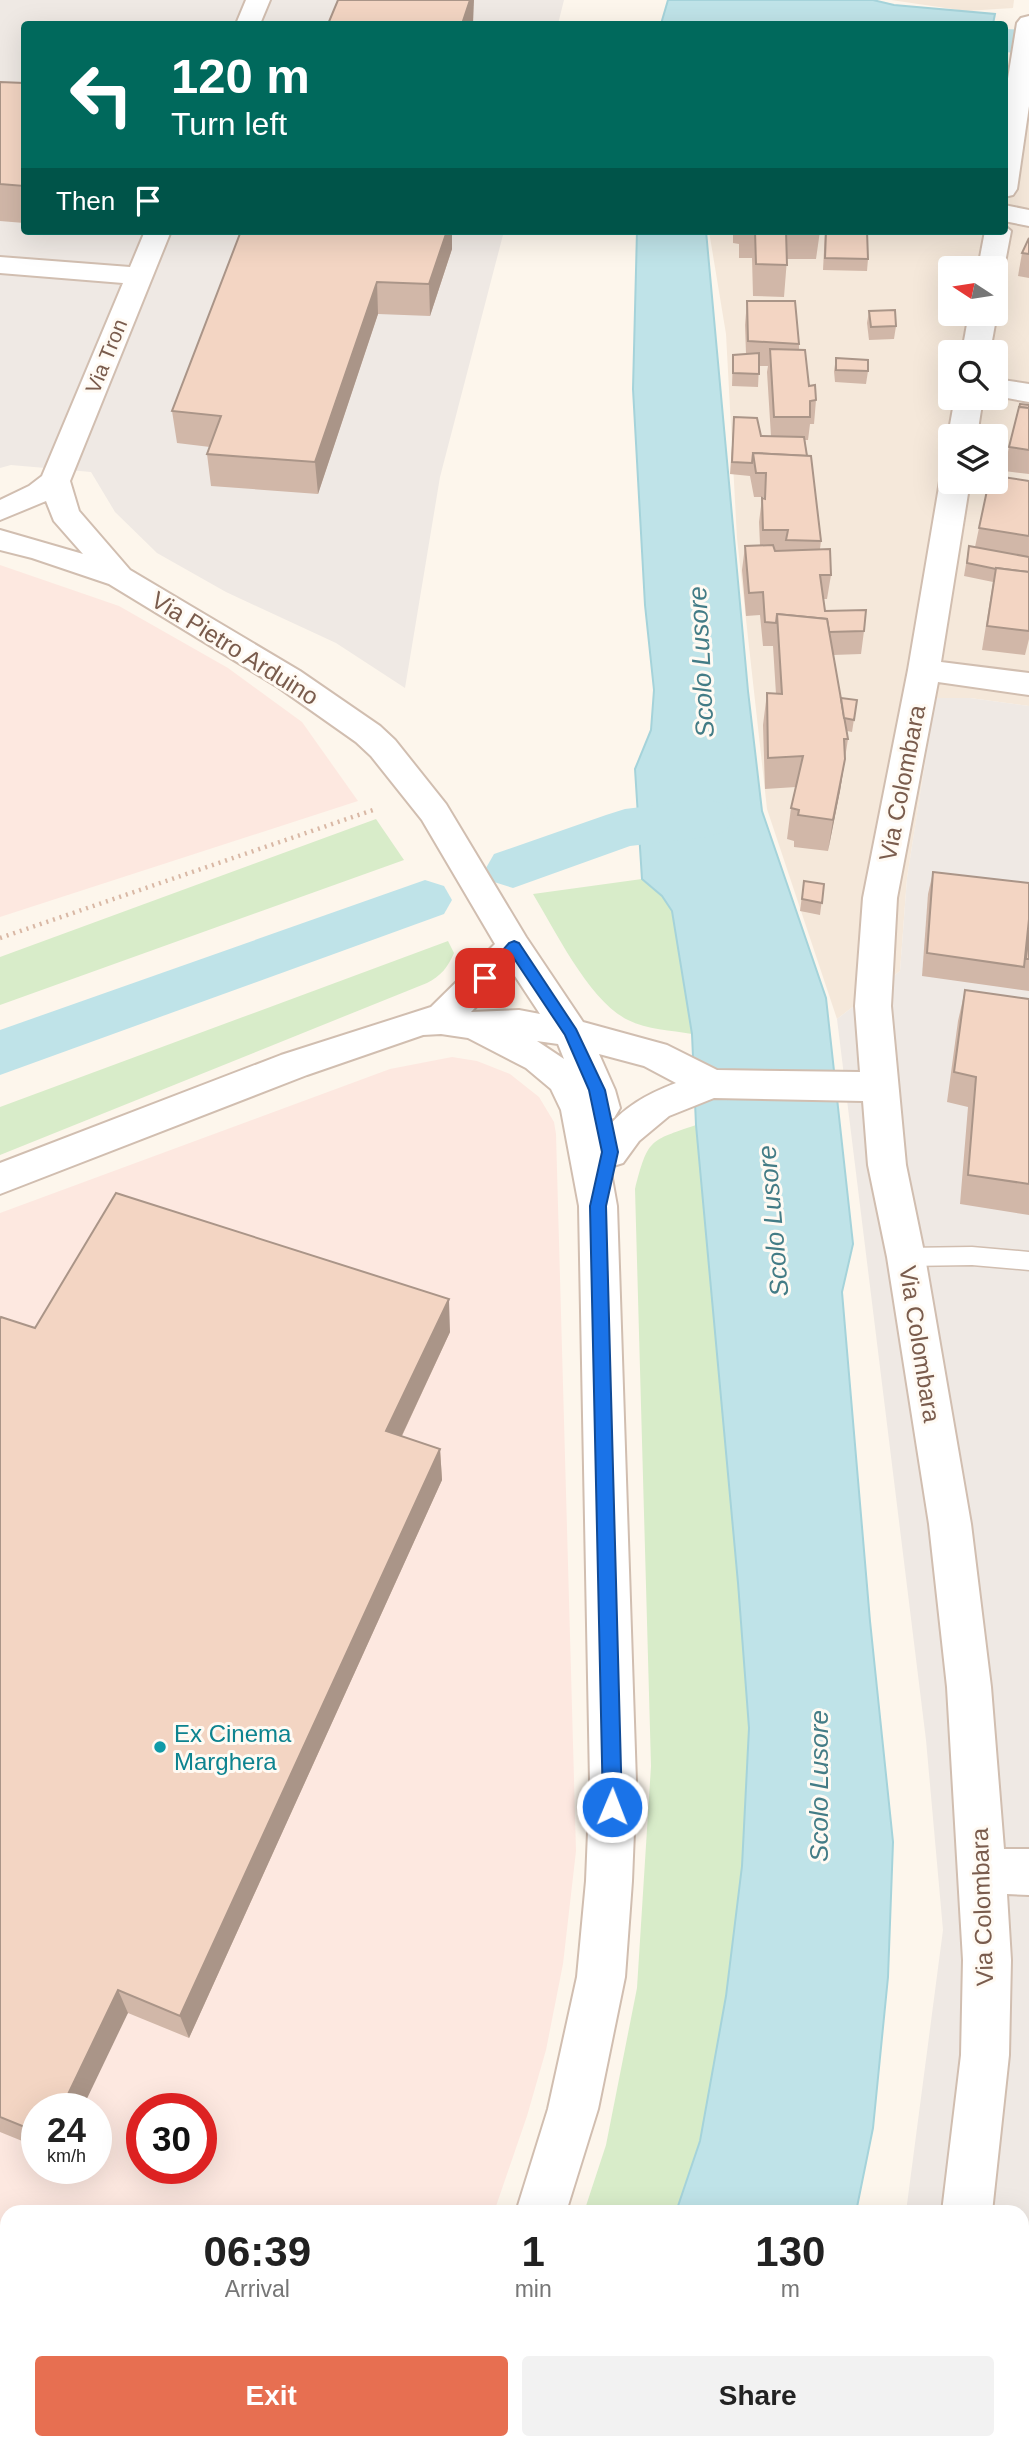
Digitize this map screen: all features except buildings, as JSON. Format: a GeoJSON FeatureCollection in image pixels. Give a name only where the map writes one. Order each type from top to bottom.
{"type":"FeatureCollection","features":[{"type":"Feature","properties":{"kind":"street"},"geometry":{"type":"LineString","coordinates":[[249,21],[258,0]]}},
{"type":"Feature","properties":{"kind":"street"},"geometry":{"type":"LineString","coordinates":[[1008,161],[1029,23]]}},
{"type":"Feature","properties":{"kind":"street"},"geometry":{"type":"LineString","coordinates":[[1008,214],[1029,218]]}},
{"type":"Feature","properties":{"kind":"street","name":"Via Tron"},"geometry":{"type":"LineString","coordinates":[[55,479],[156,235]]}},
{"type":"Feature","properties":{"kind":"street"},"geometry":{"type":"LineString","coordinates":[[993,256],[997,235]]}},
{"type":"Feature","properties":{"kind":"street"},"geometry":{"type":"LineString","coordinates":[[0,265],[139,276]]}},
{"type":"Feature","properties":{"kind":"street"},"geometry":{"type":"LineString","coordinates":[[1008,390],[1029,393]]}},
{"type":"Feature","properties":{"kind":"street"},"geometry":{"type":"LineString","coordinates":[[0,511],[39,494],[55,479],[65,514],[120,577]]}},
{"type":"Feature","properties":{"kind":"street","name":"Via Colombara"},"geometry":{"type":"LineString","coordinates":[[953,494],[924,670],[880,898],[873,1006],[887,1165],[906,1257],[950,1524],[969,1687],[987,1960],[985,2056],[968,2205]]}},
{"type":"Feature","properties":{"kind":"street","name":"Via Pietro Arduino"},"geometry":{"type":"LineString","coordinates":[[0,540],[41,550],[120,577],[244,650],[368,734],[399,766],[434,812],[571,1033],[597,1090],[610,1152]]}},
{"type":"Feature","properties":{"kind":"street"},"geometry":{"type":"LineString","coordinates":[[924,670],[1029,684]]}},
{"type":"Feature","properties":{"kind":"street"},"geometry":{"type":"LineString","coordinates":[[458,1023],[511,940]]}},
{"type":"Feature","properties":{"kind":"street"},"geometry":{"type":"LineString","coordinates":[[0,1179],[294,1065],[422,1022],[519,1024],[571,1033],[654,1055],[712,1084]]}},
{"type":"Feature","properties":{"kind":"street"},"geometry":{"type":"LineString","coordinates":[[458,1023],[539,1058],[564,1079],[580,1110],[598,1206],[613,1782],[610,1881],[601,1978],[573,2109],[543,2205]]}},
{"type":"Feature","properties":{"kind":"street"},"geometry":{"type":"LineString","coordinates":[[598,1206],[610,1152],[626,1131],[656,1106],[712,1084],[878,1086]]}},
{"type":"Feature","properties":{"kind":"street"},"geometry":{"type":"LineString","coordinates":[[983,1871],[1029,1872]]}},
{"type":"Feature","properties":{"kind":"lane"},"geometry":{"type":"LineString","coordinates":[[906,1257],[972,1256],[1029,1261]]}},
{"type":"Feature","properties":{"kind":"path"},"geometry":{"type":"LineString","coordinates":[[0,938],[384,807]]}},
{"type":"Feature","properties":{"kind":"shaded area"},"geometry":{"type":"Polygon","coordinates":[[[0,0],[564,0],[559,21],[21,21],[21,235],[503,235],[440,477],[405,688],[336,643],[226,592],[157,553],[115,512],[91,472],[11,465],[0,468],[0,0]]]}},
{"type":"Feature","properties":{"kind":"shaded area"},"geometry":{"type":"Polygon","coordinates":[[[891,0],[1014,0],[1013,8],[966,11],[891,0]]]}},
{"type":"Feature","properties":{"kind":"shaded area"},"geometry":{"type":"Polygon","coordinates":[[[1008,70],[1029,74],[1029,706],[970,698],[935,698],[907,878],[900,971],[837,1019],[767,809],[737,538],[726,334],[710,235],[1008,235],[1008,70]]]}},
{"type":"Feature","properties":{"kind":"shaded area"},"geometry":{"type":"Polygon","coordinates":[[[0,565],[119,606],[228,668],[302,722],[358,801],[0,917],[0,565]]]}},
{"type":"Feature","properties":{"kind":"shaded area"},"geometry":{"type":"Polygon","coordinates":[[[935,698],[970,698],[1029,706],[1029,2205],[907,2205],[943,1930],[926,1740],[837,1019],[900,971],[907,878],[935,698]]]}},
{"type":"Feature","properties":{"kind":"shaded area"},"geometry":{"type":"Polygon","coordinates":[[[452,1057],[477,1061],[510,1074],[539,1097],[554,1122],[556,1134],[576,1851],[563,1964],[546,2050],[496,2205],[0,2205],[0,1213],[390,1069],[452,1057]]]}},
{"type":"Feature","properties":{"kind":"green space"},"geometry":{"type":"Polygon","coordinates":[[[376,819],[404,860],[0,1005],[0,957],[376,819]]]}},
{"type":"Feature","properties":{"kind":"green space"},"geometry":{"type":"Polygon","coordinates":[[[642,879],[662,896],[672,910],[692,1034],[643,1026],[614,1011],[574,963],[533,894],[642,879]]]}},
{"type":"Feature","properties":{"kind":"green space"},"geometry":{"type":"Polygon","coordinates":[[[448,941],[454,953],[452,958],[440,974],[427,983],[0,1155],[0,1107],[448,941]]]}},
{"type":"Feature","properties":{"kind":"green space"},"geometry":{"type":"Polygon","coordinates":[[[696,1125],[749,1728],[742,1866],[726,1996],[700,2141],[678,2205],[586,2205],[606,2145],[637,1988],[651,1766],[635,1189],[648,1151],[659,1139],[696,1125]]]}},
{"type":"Feature","properties":{"kind":"water"},"geometry":{"type":"Polygon","coordinates":[[[668,0],[873,0],[894,5],[995,14],[994,21],[662,21],[668,0]]]}},
{"type":"Feature","properties":{"kind":"water"},"geometry":{"type":"Polygon","coordinates":[[[637,235],[706,235],[748,691],[762,811],[826,998],[853,1244],[842,1292],[870,1621],[893,1842],[888,1977],[873,2128],[857,2205],[678,2205],[700,2141],[726,1996],[742,1866],[749,1728],[696,1125],[692,1034],[672,911],[662,896],[642,879],[635,769],[651,730],[654,690],[645,605],[633,389],[637,235]]]}},
{"type":"Feature","properties":{"kind":"waterway","name":"Scolo Lusore"},"geometry":{"type":"LineString","coordinates":[[1008,40],[1029,42]]}},
{"type":"Feature","properties":{"kind":"waterway"},"geometry":{"type":"LineString","coordinates":[[513,868],[625,828],[707,818]]}},
{"type":"Feature","properties":{"kind":"waterway"},"geometry":{"type":"LineString","coordinates":[[0,1053],[425,900]]}},
{"type":"Feature","properties":{"kind":"place","name":"Ex Cinema Marghera"},"geometry":{"type":"Point","coordinates":[160,1747]}},
{"type":"Feature","properties":{"kind":"route"},"geometry":{"type":"LineString","coordinates":[[485,978],[514,946],[535,974],[571,1033],[597,1090],[610,1152],[598,1206],[612,1807]]}}]}
